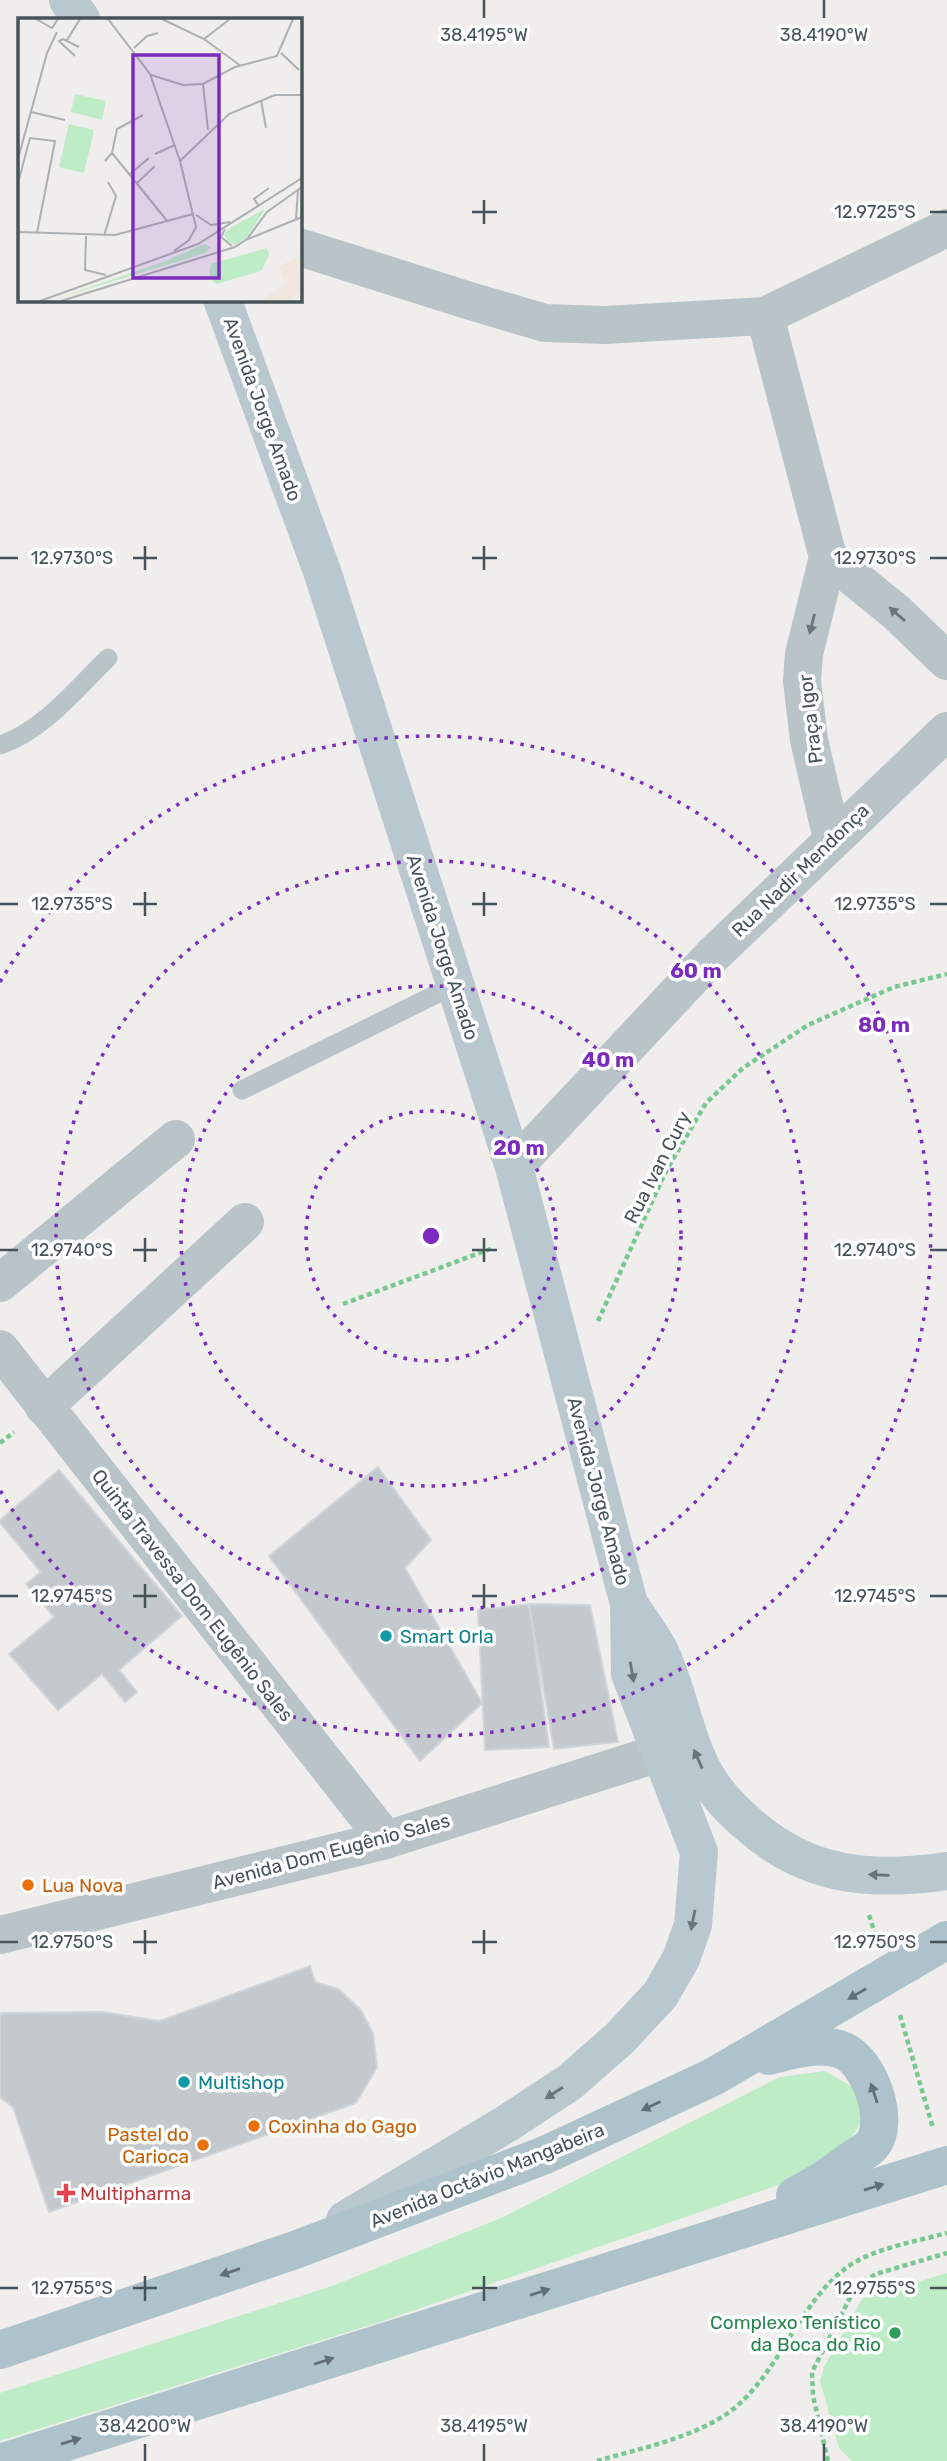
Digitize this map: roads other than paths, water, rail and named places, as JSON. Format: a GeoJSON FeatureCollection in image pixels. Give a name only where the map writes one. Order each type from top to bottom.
{"type":"FeatureCollection","features":[{"type":"Feature","properties":{"kind":"main road"},"geometry":{"type":"LineString","coordinates":[[68,0],[80,18]]}},
{"type":"Feature","properties":{"kind":"main road","name":"Avenida Jorge Amado"},"geometry":{"type":"LineString","coordinates":[[223,301],[322,571],[514,1167],[629,1604],[630,1674],[699,1852],[693,1925],[681,1959],[660,1995],[620,2038],[570,2082],[506,2124],[295,2250]]}},
{"type":"Feature","properties":{"kind":"main road","name":"Avenida Jorge Amado"},"geometry":{"type":"LineString","coordinates":[[629,1604],[664,1661],[698,1762],[727,1807],[762,1837],[804,1862],[855,1874],[909,1877],[947,1871]]}},
{"type":"Feature","properties":{"kind":"main road","name":"Avenida Octávio Mangabeira"},"geometry":{"type":"LineString","coordinates":[[0,2350],[295,2250],[545,2155],[713,2077],[947,1940]]}},
{"type":"Feature","properties":{"kind":"main road"},"geometry":{"type":"LineString","coordinates":[[712,2237],[823,2182],[873,2144],[881,2116],[872,2084],[844,2051],[812,2046],[771,2056],[713,2077]]}},
{"type":"Feature","properties":{"kind":"main road"},"geometry":{"type":"LineString","coordinates":[[6,2461],[945,2165]]}},
{"type":"Feature","properties":{"kind":"street"},"geometry":{"type":"LineString","coordinates":[[301,248],[545,323],[605,325],[765,316],[947,228]]}},
{"type":"Feature","properties":{"kind":"street","name":"Praça Igor"},"geometry":{"type":"LineString","coordinates":[[765,316],[828,557],[804,654],[802,681],[809,740],[832,839]]}},
{"type":"Feature","properties":{"kind":"street"},"geometry":{"type":"LineString","coordinates":[[828,557],[896,612],[947,661]]}},
{"type":"Feature","properties":{"kind":"street","name":"Rua Nadir Mendonça"},"geometry":{"type":"LineString","coordinates":[[514,1167],[713,955],[947,731]]}},
{"type":"Feature","properties":{"kind":"street"},"geometry":{"type":"LineString","coordinates":[[0,1283],[176,1139]]}},
{"type":"Feature","properties":{"kind":"street"},"geometry":{"type":"LineString","coordinates":[[44,1406],[245,1222]]}},
{"type":"Feature","properties":{"kind":"street","name":"Quinta Travessa Dom Eugênio Sales"},"geometry":{"type":"LineString","coordinates":[[0,1349],[386,1840]]}},
{"type":"Feature","properties":{"kind":"street","name":"Avenida Dom Eugênio Sales"},"geometry":{"type":"LineString","coordinates":[[0,1935],[386,1840],[659,1753]]}},
{"type":"Feature","properties":{"kind":"lane"},"geometry":{"type":"LineString","coordinates":[[0,745],[37,726],[108,658]]}},
{"type":"Feature","properties":{"kind":"lane"},"geometry":{"type":"LineString","coordinates":[[242,1090],[455,985]]}},
{"type":"Feature","properties":{"kind":"place","name":"Smart Orla"},"geometry":{"type":"Point","coordinates":[386,1636]}},
{"type":"Feature","properties":{"kind":"place","name":"Lua Nova"},"geometry":{"type":"Point","coordinates":[28,1885]}},
{"type":"Feature","properties":{"kind":"place","name":"Multishop"},"geometry":{"type":"Point","coordinates":[184,2082]}},
{"type":"Feature","properties":{"kind":"place","name":"Coxinha do Gago"},"geometry":{"type":"Point","coordinates":[254,2126]}},
{"type":"Feature","properties":{"kind":"place","name":"Pastel do Carioca"},"geometry":{"type":"Point","coordinates":[203,2145]}},
{"type":"Feature","properties":{"kind":"place","name":"Multipharma"},"geometry":{"type":"Point","coordinates":[66,2193]}},
{"type":"Feature","properties":{"kind":"place","name":"Complexo Tenístico da Boca do Rio"},"geometry":{"type":"Point","coordinates":[895,2333]}}]}
